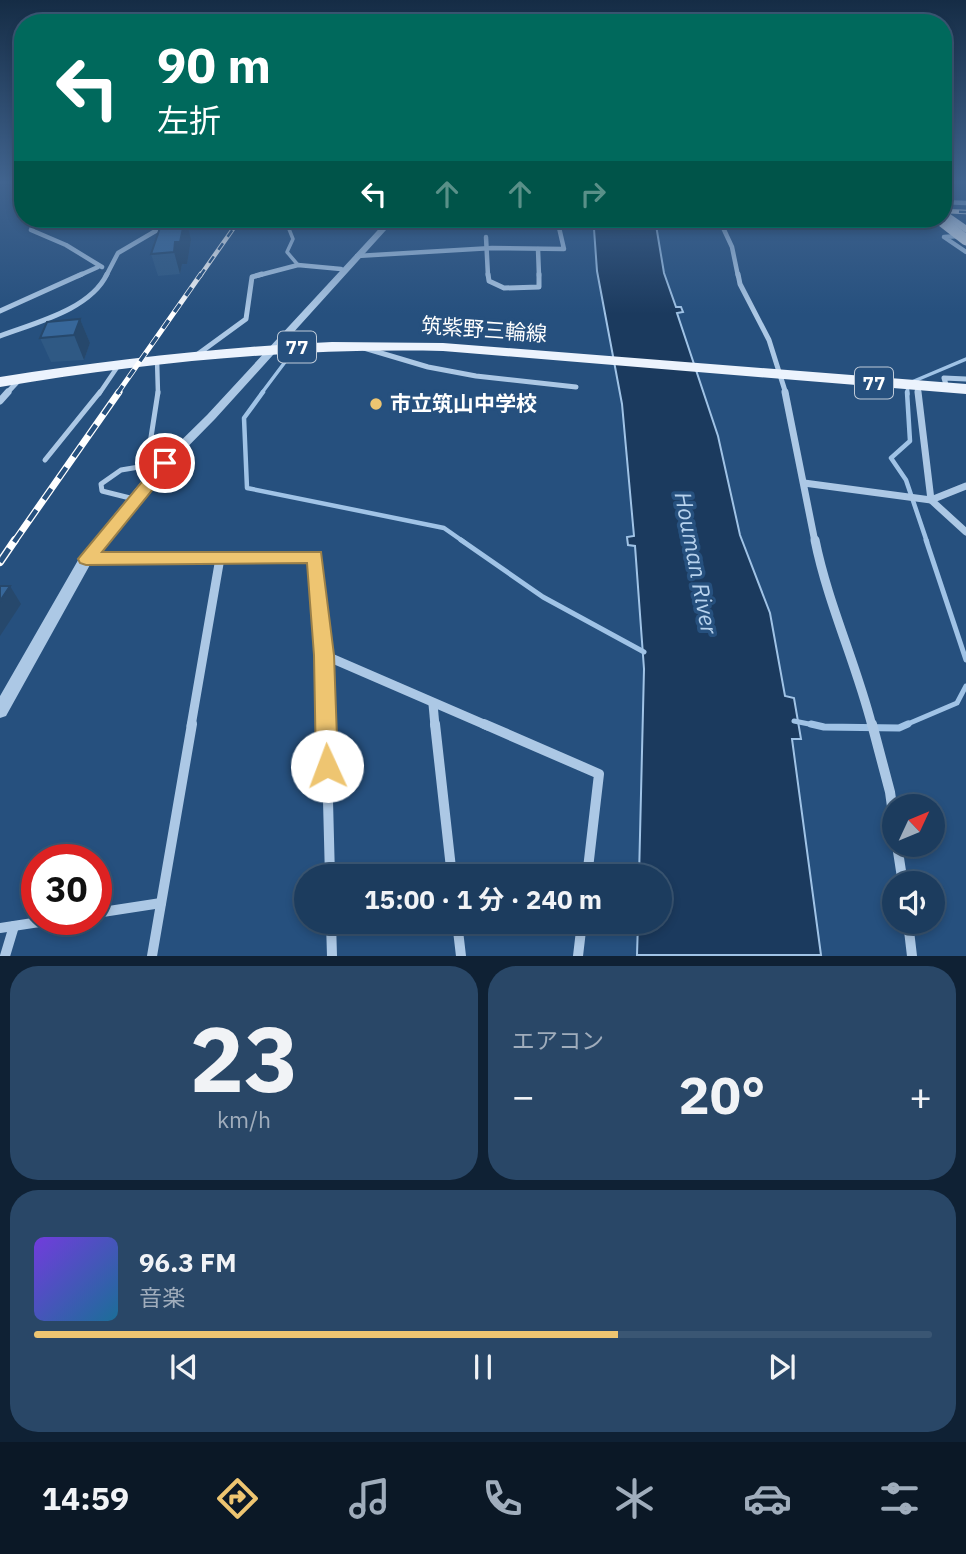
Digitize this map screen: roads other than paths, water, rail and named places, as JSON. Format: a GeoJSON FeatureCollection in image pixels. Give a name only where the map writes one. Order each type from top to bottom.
{"type":"FeatureCollection","features":[{"type":"Feature","properties":{"kind":"main road","name":"筑紫野三輪線"},"geometry":{"type":"LineString","coordinates":[[0,382],[198,354],[352,345],[443,347],[966,389]]}},
{"type":"Feature","properties":{"kind":"street"},"geometry":{"type":"LineString","coordinates":[[31,228],[66,245],[98,267],[109,268]]}},
{"type":"Feature","properties":{"kind":"street"},"geometry":{"type":"LineString","coordinates":[[0,336],[59,313],[88,297],[103,283],[118,253],[161,228]]}},
{"type":"Feature","properties":{"kind":"street"},"geometry":{"type":"LineString","coordinates":[[0,711],[86,559],[165,463],[383,228]]}},
{"type":"Feature","properties":{"kind":"street"},"geometry":{"type":"LineString","coordinates":[[357,256],[395,257],[424,252],[487,248],[564,249],[564,236],[558,228]]}},
{"type":"Feature","properties":{"kind":"street"},"geometry":{"type":"LineString","coordinates":[[723,228],[732,247],[740,284],[769,340],[782,376],[821,571],[860,679],[890,794]]}},
{"type":"Feature","properties":{"kind":"street"},"geometry":{"type":"LineString","coordinates":[[486,237],[489,281],[504,288],[539,287],[538,249]]}},
{"type":"Feature","properties":{"kind":"street"},"geometry":{"type":"LineString","coordinates":[[966,238],[944,237],[966,252]]}},
{"type":"Feature","properties":{"kind":"street"},"geometry":{"type":"LineString","coordinates":[[198,354],[246,319],[252,276],[298,265],[341,269]]}},
{"type":"Feature","properties":{"kind":"street"},"geometry":{"type":"LineString","coordinates":[[0,311],[98,267]]}},
{"type":"Feature","properties":{"kind":"street"},"geometry":{"type":"LineString","coordinates":[[352,345],[428,367],[476,376],[576,387]]}},
{"type":"Feature","properties":{"kind":"street"},"geometry":{"type":"LineString","coordinates":[[947,388],[944,378],[966,379]]}},
{"type":"Feature","properties":{"kind":"street"},"geometry":{"type":"LineString","coordinates":[[0,401],[20,379]]}},
{"type":"Feature","properties":{"kind":"street"},"geometry":{"type":"LineString","coordinates":[[917,386],[930,500],[966,531]]}},
{"type":"Feature","properties":{"kind":"street"},"geometry":{"type":"LineString","coordinates":[[804,483],[930,500],[966,486]]}},
{"type":"Feature","properties":{"kind":"street"},"geometry":{"type":"LineString","coordinates":[[86,559],[315,556],[324,655],[330,864]]}},
{"type":"Feature","properties":{"kind":"street"},"geometry":{"type":"LineString","coordinates":[[152,956],[220,558]]}},
{"type":"Feature","properties":{"kind":"street"},"geometry":{"type":"LineString","coordinates":[[324,655],[433,705],[599,774],[589,864]]}},
{"type":"Feature","properties":{"kind":"street"},"geometry":{"type":"LineString","coordinates":[[433,705],[451,864]]}},
{"type":"Feature","properties":{"kind":"street"},"geometry":{"type":"LineString","coordinates":[[112,910],[161,902]]}},
{"type":"Feature","properties":{"kind":"street"},"geometry":{"type":"LineString","coordinates":[[0,928],[21,925]]}},
{"type":"Feature","properties":{"kind":"street"},"geometry":{"type":"LineString","coordinates":[[5,956],[14,926]]}},
{"type":"Feature","properties":{"kind":"street"},"geometry":{"type":"LineString","coordinates":[[331,934],[332,956]]}},
{"type":"Feature","properties":{"kind":"street"},"geometry":{"type":"LineString","coordinates":[[458,934],[461,956]]}},
{"type":"Feature","properties":{"kind":"street"},"geometry":{"type":"LineString","coordinates":[[578,956],[581,934]]}},
{"type":"Feature","properties":{"kind":"street"},"geometry":{"type":"LineString","coordinates":[[909,934],[912,956]]}},
{"type":"Feature","properties":{"kind":"lane"},"geometry":{"type":"LineString","coordinates":[[288,228],[293,240],[287,252],[298,265]]}},
{"type":"Feature","properties":{"kind":"lane"},"geometry":{"type":"LineString","coordinates":[[147,463],[158,409],[157,359]]}},
{"type":"Feature","properties":{"kind":"lane"},"geometry":{"type":"LineString","coordinates":[[44,460],[92,404],[120,363]]}},
{"type":"Feature","properties":{"kind":"lane"},"geometry":{"type":"LineString","coordinates":[[134,499],[106,495],[101,484],[113,474],[147,463],[165,463]]}},
{"type":"Feature","properties":{"kind":"water","name":"Houman River"},"geometry":{"type":"Polygon","coordinates":[[[589,228],[656,228],[664,273],[676,307],[681,307],[683,312],[677,313],[718,436],[740,535],[770,613],[785,696],[794,698],[801,739],[792,739],[821,955],[637,955],[638,934],[672,934],[672,864],[639,864],[644,669],[635,546],[628,545],[627,537],[634,536],[622,404],[597,271],[594,229],[589,228]]]}},
{"type":"Feature","properties":{"kind":"waterway"},"geometry":{"type":"LineString","coordinates":[[908,394],[907,384],[966,359]]}},
{"type":"Feature","properties":{"kind":"waterway"},"geometry":{"type":"LineString","coordinates":[[261,394],[285,362]]}},
{"type":"Feature","properties":{"kind":"waterway"},"geometry":{"type":"LineString","coordinates":[[263,392],[244,418],[247,488],[444,528],[464,542]]}},
{"type":"Feature","properties":{"kind":"waterway"},"geometry":{"type":"LineString","coordinates":[[907,392],[910,441],[891,458],[906,480],[927,542]]}},
{"type":"Feature","properties":{"kind":"waterway"},"geometry":{"type":"LineString","coordinates":[[461,540],[543,597],[644,652]]}},
{"type":"Feature","properties":{"kind":"waterway"},"geometry":{"type":"LineString","coordinates":[[926,540],[966,660]]}},
{"type":"Feature","properties":{"kind":"waterway"},"geometry":{"type":"LineString","coordinates":[[903,726],[957,703],[966,686]]}},
{"type":"Feature","properties":{"kind":"waterway"},"geometry":{"type":"LineString","coordinates":[[794,721],[819,726]]}},
{"type":"Feature","properties":{"kind":"waterway"},"geometry":{"type":"LineString","coordinates":[[811,724],[824,727],[899,728],[908,724]]}},
{"type":"Feature","properties":{"kind":"railway"},"geometry":{"type":"LineString","coordinates":[[200,276],[234,228]]}},
{"type":"Feature","properties":{"kind":"railway"},"geometry":{"type":"LineString","coordinates":[[117,394],[201,274]]}},
{"type":"Feature","properties":{"kind":"railway"},"geometry":{"type":"LineString","coordinates":[[14,542],[119,392]]}},
{"type":"Feature","properties":{"kind":"railway"},"geometry":{"type":"LineString","coordinates":[[0,562],[15,540]]}},
{"type":"Feature","properties":{"kind":"place","name":"市立筑山中学校"},"geometry":{"type":"Point","coordinates":[376,404]}}]}
